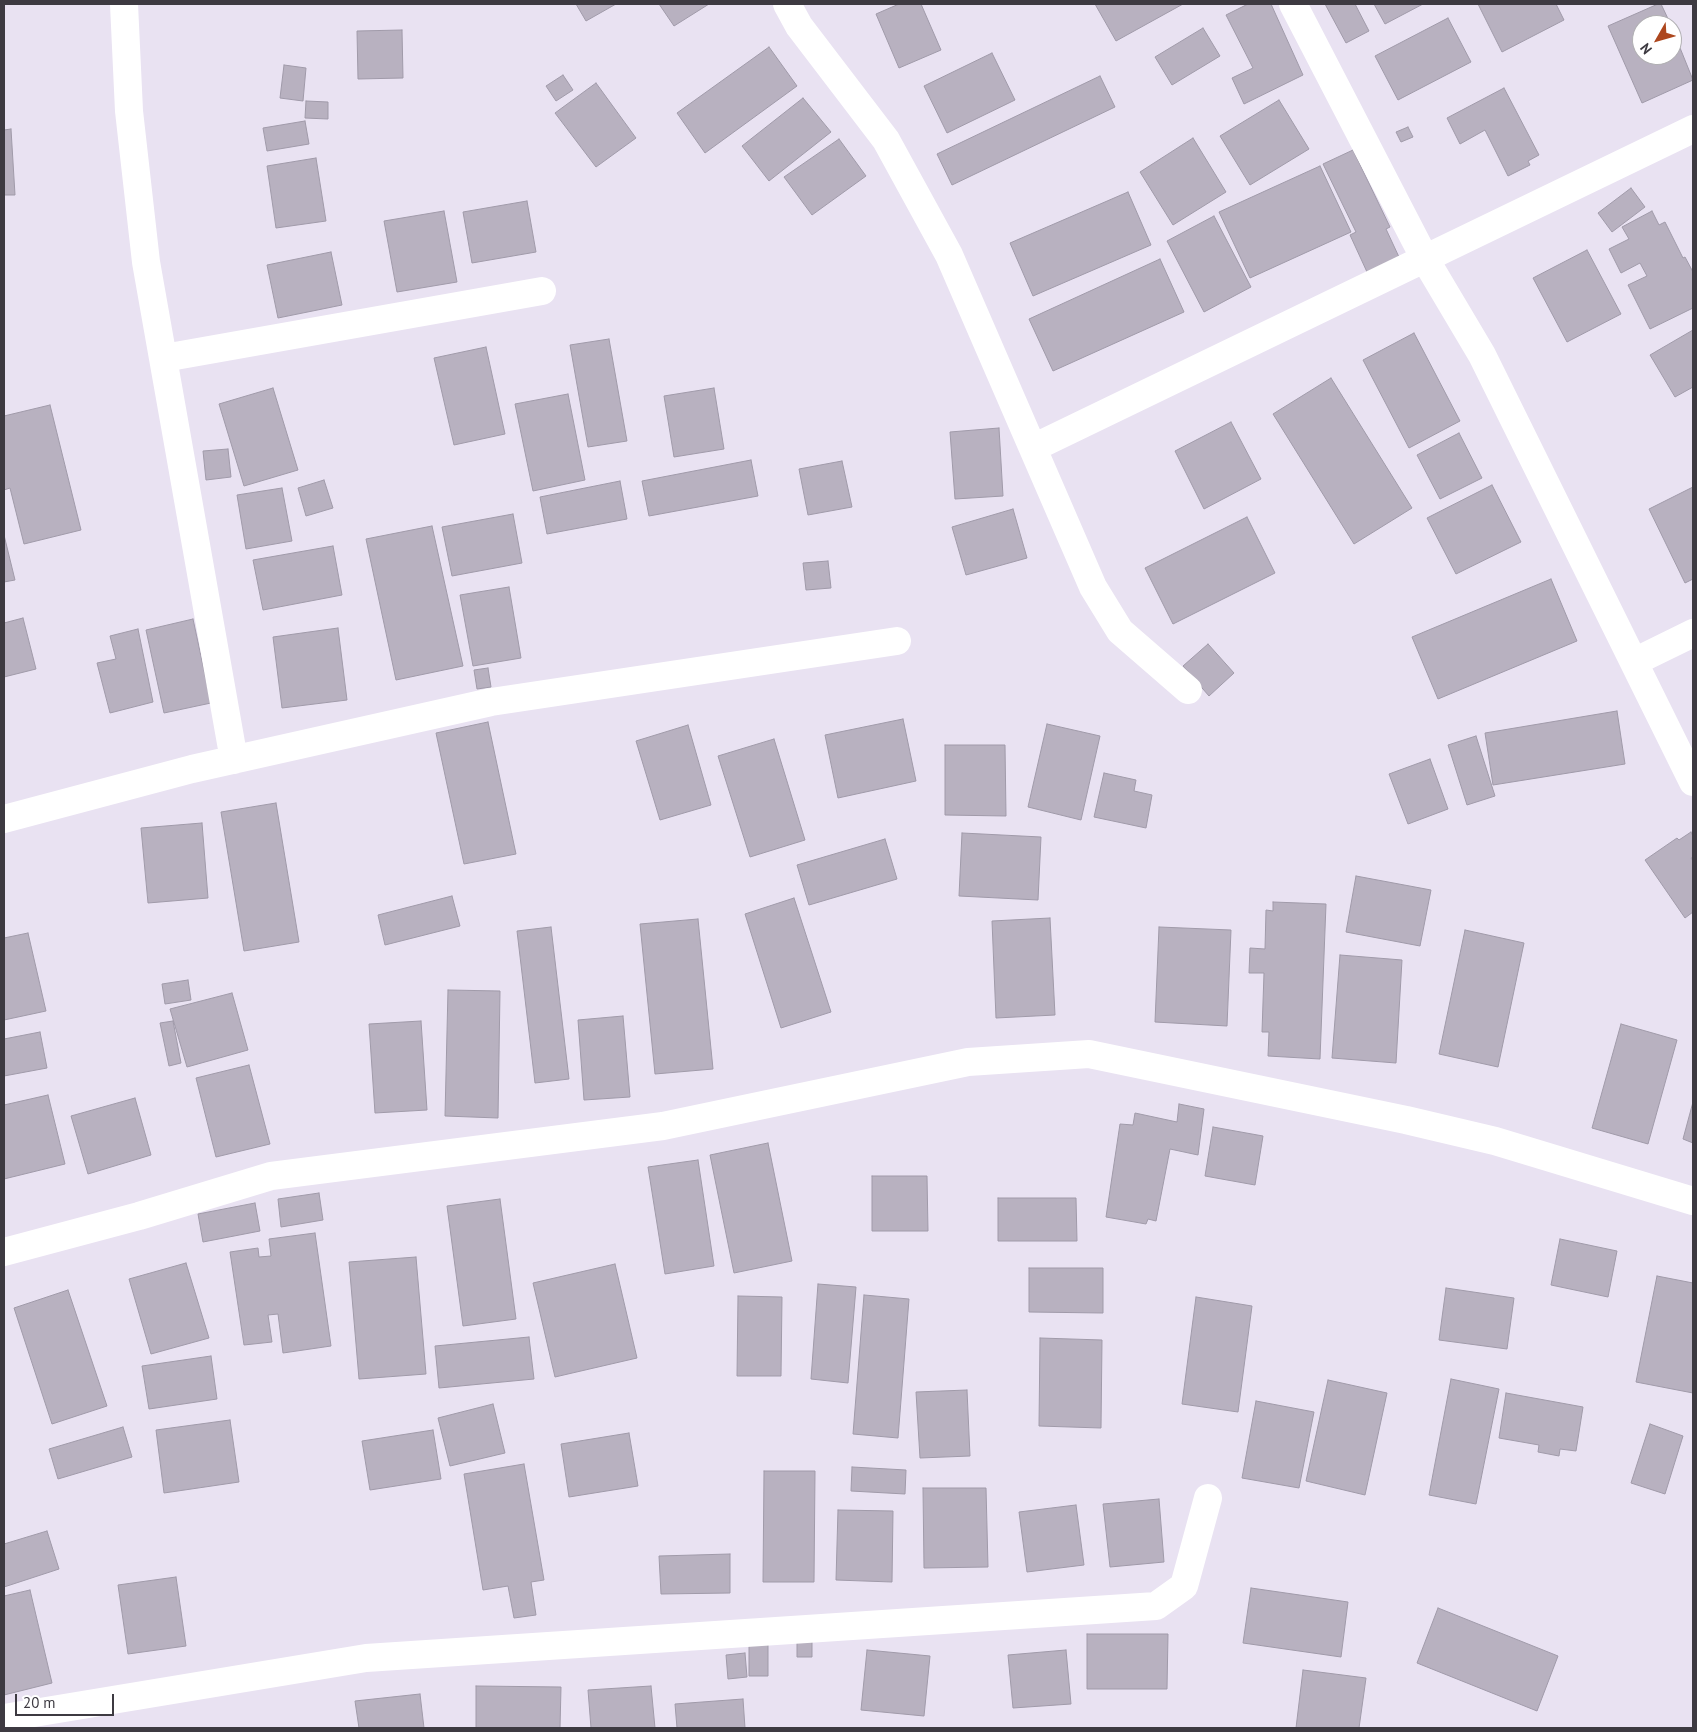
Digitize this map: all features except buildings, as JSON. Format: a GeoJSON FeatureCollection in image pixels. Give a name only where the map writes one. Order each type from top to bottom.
{"type":"FeatureCollection","features":[{"type":"Feature","properties":{"kind":"street"},"geometry":{"type":"LineString","coordinates":[[124,4],[130,111],[146,262],[234,760]]}},
{"type":"Feature","properties":{"kind":"street"},"geometry":{"type":"LineString","coordinates":[[787,4],[799,26],[890,148],[949,255],[1093,587],[1120,631],[1188,690]]}},
{"type":"Feature","properties":{"kind":"street"},"geometry":{"type":"LineString","coordinates":[[1292,4],[1425,259],[1486,364],[1693,782]]}},
{"type":"Feature","properties":{"kind":"street"},"geometry":{"type":"LineString","coordinates":[[1033,448],[1693,129]]}},
{"type":"Feature","properties":{"kind":"street"},"geometry":{"type":"LineString","coordinates":[[164,358],[542,291]]}},
{"type":"Feature","properties":{"kind":"street"},"geometry":{"type":"LineString","coordinates":[[1634,662],[1693,633]]}},
{"type":"Feature","properties":{"kind":"street"},"geometry":{"type":"LineString","coordinates":[[4,819],[234,760],[491,702],[897,641]]}},
{"type":"Feature","properties":{"kind":"street"},"geometry":{"type":"LineString","coordinates":[[4,1252],[139,1216],[272,1176],[663,1126],[968,1062],[1089,1054],[1377,1114],[1495,1141],[1693,1201]]}},
{"type":"Feature","properties":{"kind":"street"},"geometry":{"type":"LineString","coordinates":[[4,1718],[366,1658],[1156,1606],[1184,1586],[1208,1498]]}}]}
